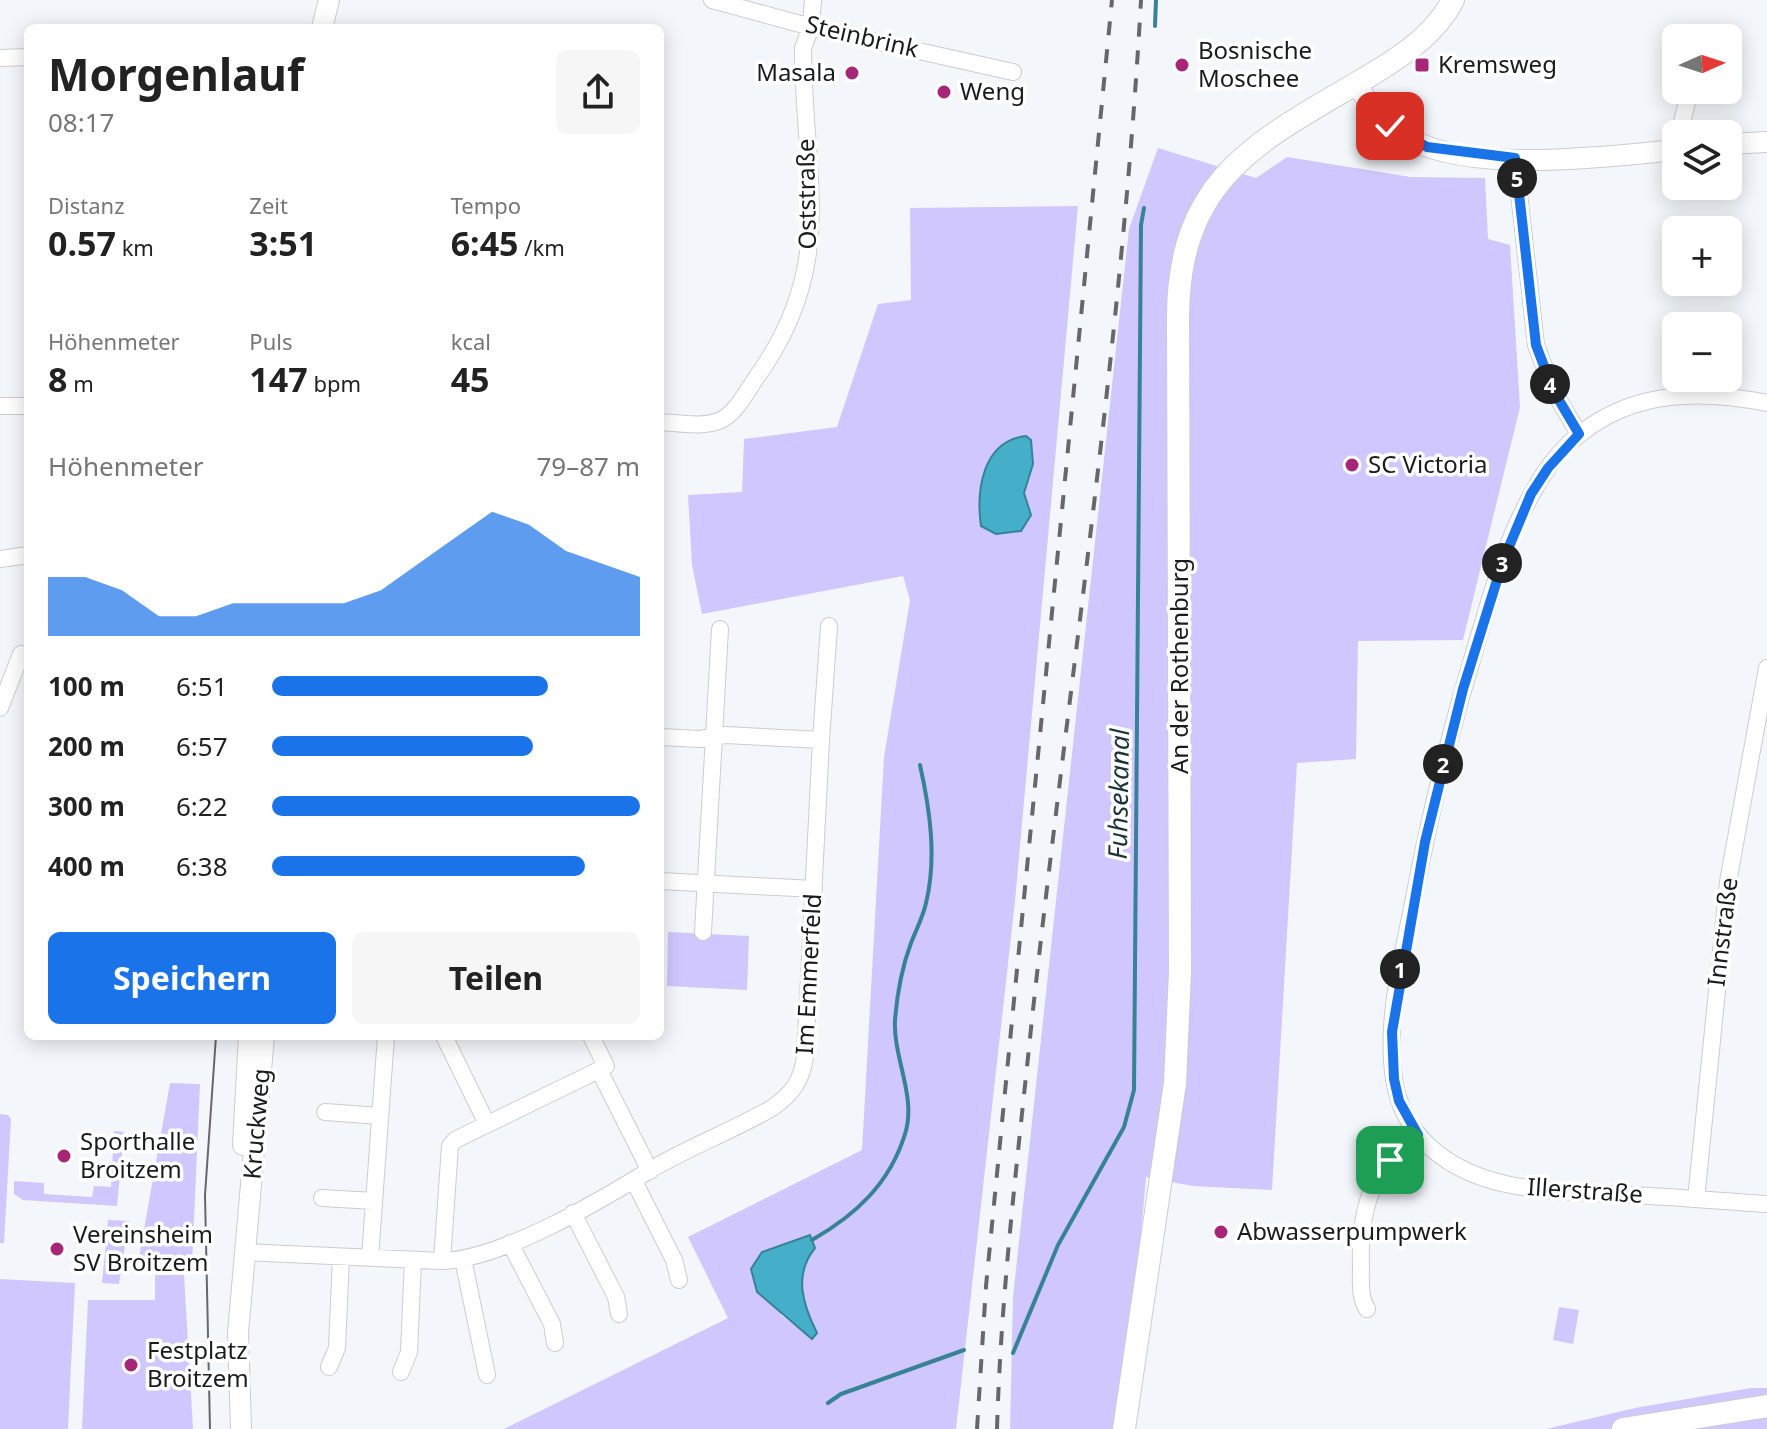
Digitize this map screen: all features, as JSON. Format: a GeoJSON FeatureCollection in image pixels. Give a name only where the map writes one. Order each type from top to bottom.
{"type":"FeatureCollection","features":[{"type":"Feature","properties":{"kind":"main road","name":"An der Rothenburg"},"geometry":{"type":"LineString","coordinates":[[1124,1429],[1175,1083],[1180,972],[1178,316],[1181,261],[1195,219],[1232,167],[1276,132],[1356,84],[1425,37],[1453,0]]}},
{"type":"Feature","properties":{"kind":"main road","name":"An der Rothenburg"},"geometry":{"type":"LineString","coordinates":[[1138,1429],[1141,1326]]}},
{"type":"Feature","properties":{"kind":"main road"},"geometry":{"type":"LineString","coordinates":[[1623,1429],[1767,1406]]}},
{"type":"Feature","properties":{"kind":"street"},"geometry":{"type":"LineString","coordinates":[[323,24],[329,0]]}},
{"type":"Feature","properties":{"kind":"street","name":"Steinbrink"},"geometry":{"type":"LineString","coordinates":[[712,0],[811,27],[1013,72]]}},
{"type":"Feature","properties":{"kind":"street","name":"Oststraße"},"geometry":{"type":"LineString","coordinates":[[664,422],[703,424],[728,415],[764,368],[796,306],[811,244],[803,48],[811,27],[813,0]]}},
{"type":"Feature","properties":{"kind":"street"},"geometry":{"type":"LineString","coordinates":[[0,58],[24,57]]}},
{"type":"Feature","properties":{"kind":"street"},"geometry":{"type":"LineString","coordinates":[[1356,84],[1378,115],[1413,140],[1457,154],[1515,158],[1662,151]]}},
{"type":"Feature","properties":{"kind":"street"},"geometry":{"type":"LineString","coordinates":[[1742,143],[1767,142]]}},
{"type":"Feature","properties":{"kind":"street"},"geometry":{"type":"LineString","coordinates":[[1515,158],[1536,345],[1553,390],[1579,434]]}},
{"type":"Feature","properties":{"kind":"street","name":"Illerstraße"},"geometry":{"type":"LineString","coordinates":[[1767,403],[1701,394],[1661,398],[1621,409],[1579,434],[1548,468],[1511,538],[1463,689],[1425,842],[1392,1032],[1394,1079],[1399,1101],[1418,1135],[1455,1166],[1507,1184],[1767,1204]]}},
{"type":"Feature","properties":{"kind":"street"},"geometry":{"type":"LineString","coordinates":[[0,406],[24,406]]}},
{"type":"Feature","properties":{"kind":"street"},"geometry":{"type":"LineString","coordinates":[[0,559],[24,556]]}},
{"type":"Feature","properties":{"kind":"street","name":"Im Emmerfeld"},"geometry":{"type":"LineString","coordinates":[[244,1252],[442,1261],[463,1259],[510,1243],[634,1181],[772,1108],[799,1082],[805,1056],[829,626]]}},
{"type":"Feature","properties":{"kind":"street"},"geometry":{"type":"LineString","coordinates":[[703,932],[720,629]]}},
{"type":"Feature","properties":{"kind":"street"},"geometry":{"type":"LineString","coordinates":[[0,708],[21,654]]}},
{"type":"Feature","properties":{"kind":"street","name":"Innstraße"},"geometry":{"type":"LineString","coordinates":[[1696,1199],[1728,882],[1767,668]]}},
{"type":"Feature","properties":{"kind":"street"},"geometry":{"type":"LineString","coordinates":[[664,737],[713,738],[725,735],[821,740]]}},
{"type":"Feature","properties":{"kind":"street"},"geometry":{"type":"LineString","coordinates":[[664,881],[814,889]]}},
{"type":"Feature","properties":{"kind":"street","name":"Kruckweg"},"geometry":{"type":"LineString","coordinates":[[247,1212],[243,1162],[249,1040]]}},
{"type":"Feature","properties":{"kind":"street","name":"Kruckweg"},"geometry":{"type":"LineString","coordinates":[[241,1429],[238,1333],[264,1040]]}},
{"type":"Feature","properties":{"kind":"street"},"geometry":{"type":"LineString","coordinates":[[370,1258],[386,1040]]}},
{"type":"Feature","properties":{"kind":"street"},"geometry":{"type":"LineString","coordinates":[[446,1040],[487,1124]]}},
{"type":"Feature","properties":{"kind":"street"},"geometry":{"type":"LineString","coordinates":[[442,1261],[450,1146],[455,1140],[606,1066],[593,1040]]}},
{"type":"Feature","properties":{"kind":"street"},"geometry":{"type":"LineString","coordinates":[[599,1070],[650,1171]]}},
{"type":"Feature","properties":{"kind":"street"},"geometry":{"type":"LineString","coordinates":[[325,1112],[380,1116]]}},
{"type":"Feature","properties":{"kind":"street"},"geometry":{"type":"LineString","coordinates":[[1367,1309],[1361,1288],[1360,1233],[1364,1207],[1383,1169],[1418,1135]]}},
{"type":"Feature","properties":{"kind":"street"},"geometry":{"type":"LineString","coordinates":[[634,1181],[674,1260],[679,1280]]}},
{"type":"Feature","properties":{"kind":"street"},"geometry":{"type":"LineString","coordinates":[[322,1198],[374,1201]]}},
{"type":"Feature","properties":{"kind":"street"},"geometry":{"type":"LineString","coordinates":[[573,1213],[616,1297],[619,1314]]}},
{"type":"Feature","properties":{"kind":"street"},"geometry":{"type":"LineString","coordinates":[[510,1243],[552,1324],[555,1343]]}},
{"type":"Feature","properties":{"kind":"street"},"geometry":{"type":"LineString","coordinates":[[329,1367],[337,1348],[341,1257]]}},
{"type":"Feature","properties":{"kind":"street"},"geometry":{"type":"LineString","coordinates":[[463,1259],[487,1375]]}},
{"type":"Feature","properties":{"kind":"street"},"geometry":{"type":"LineString","coordinates":[[401,1372],[409,1352],[413,1260]]}},
{"type":"Feature","properties":{"kind":"shaded area"},"geometry":{"type":"Polygon","coordinates":[[[1158,148],[1256,178],[1287,157],[1411,177],[1485,178],[1488,239],[1510,245],[1520,407],[1463,640],[1358,641],[1356,759],[1297,763],[1272,1190],[1192,1186],[1146,1177],[1124,1429],[1010,1429],[1013,1297],[1129,229],[1158,148]]]}},
{"type":"Feature","properties":{"kind":"shaded area"},"geometry":{"type":"Polygon","coordinates":[[[1078,206],[1015,901],[956,1429],[504,1429],[728,1318],[688,1237],[862,1150],[884,757],[910,600],[903,576],[702,614],[692,565],[688,495],[742,492],[744,439],[837,427],[878,304],[911,300],[910,208],[1078,206]],[[809,1235],[786,1244],[781,1315],[811,1338],[800,1283],[809,1235]]]}},
{"type":"Feature","properties":{"kind":"shaded area"},"geometry":{"type":"Polygon","coordinates":[[[668,932],[749,936],[747,990],[667,986],[668,932]]]}},
{"type":"Feature","properties":{"kind":"shaded area"},"geometry":{"type":"Polygon","coordinates":[[[170,1083],[200,1084],[192,1264],[138,1263],[170,1083]]]}},
{"type":"Feature","properties":{"kind":"shaded area"},"geometry":{"type":"Polygon","coordinates":[[[0,1114],[8,1115],[11,1119],[4,1243],[0,1243],[0,1114]]]}},
{"type":"Feature","properties":{"kind":"shaded area"},"geometry":{"type":"Polygon","coordinates":[[[114,1131],[124,1132],[117,1206],[23,1200],[14,1194],[14,1181],[44,1183],[44,1194],[92,1197],[94,1186],[111,1187],[114,1131]]]}},
{"type":"Feature","properties":{"kind":"shaded area"},"geometry":{"type":"Polygon","coordinates":[[[108,1220],[129,1221],[119,1284],[102,1283],[108,1220]]]}},
{"type":"Feature","properties":{"kind":"shaded area","name":"Festplatz Broitzem"},"geometry":{"type":"Polygon","coordinates":[[[155,1275],[184,1275],[193,1429],[82,1429],[88,1300],[155,1300],[155,1275]]]}},
{"type":"Feature","properties":{"kind":"shaded area"},"geometry":{"type":"Polygon","coordinates":[[[0,1279],[75,1283],[68,1429],[0,1429],[0,1279]]]}},
{"type":"Feature","properties":{"kind":"shaded area"},"geometry":{"type":"Polygon","coordinates":[[[1559,1307],[1579,1310],[1573,1344],[1553,1340],[1559,1307]]]}},
{"type":"Feature","properties":{"kind":"shaded area"},"geometry":{"type":"Polygon","coordinates":[[[1767,1388],[1767,1429],[1546,1429],[1635,1408],[1767,1388]]]}},
{"type":"Feature","properties":{"kind":"water"},"geometry":{"type":"Polygon","coordinates":[[[1026,436],[1031,440],[1033,464],[1024,493],[1031,515],[1021,531],[996,534],[981,526],[981,483],[991,457],[1000,447],[1026,436]]]}},
{"type":"Feature","properties":{"kind":"water"},"geometry":{"type":"Polygon","coordinates":[[[810,1235],[815,1248],[804,1269],[802,1290],[817,1333],[812,1339],[757,1292],[751,1269],[762,1252],[810,1235]]]}},
{"type":"Feature","properties":{"kind":"waterway","name":"Fuhsekanal"},"geometry":{"type":"LineString","coordinates":[[1155,26],[1156,0]]}},
{"type":"Feature","properties":{"kind":"waterway","name":"Fuhsekanal"},"geometry":{"type":"LineString","coordinates":[[1013,1353],[1058,1245],[1124,1127],[1134,1090],[1141,225],[1144,208]]}},
{"type":"Feature","properties":{"kind":"waterway"},"geometry":{"type":"LineString","coordinates":[[812,1240],[843,1220],[869,1196],[890,1168],[905,1134],[907,1092],[897,1049],[895,1020],[905,962],[926,903],[932,851],[920,765]]}},
{"type":"Feature","properties":{"kind":"waterway","name":"Fuhsekanal"},"geometry":{"type":"LineString","coordinates":[[828,1403],[841,1394],[964,1350]]}},
{"type":"Feature","properties":{"kind":"tram line"},"geometry":{"type":"LineString","coordinates":[[210,1429],[205,1195],[216,1040]]}},
{"type":"Feature","properties":{"kind":"railway"},"geometry":{"type":"LineString","coordinates":[[977,1429],[986,1286],[1112,0]]}},
{"type":"Feature","properties":{"kind":"railway"},"geometry":{"type":"LineString","coordinates":[[997,1429],[1002,1326],[1016,1172],[1108,383],[1141,0]]}},
{"type":"Feature","properties":{"kind":"place","name":"Bosnische Moschee"},"geometry":{"type":"Point","coordinates":[1182,65]}},
{"type":"Feature","properties":{"kind":"place","name":"Kremsweg"},"geometry":{"type":"Point","coordinates":[1422,65]}},
{"type":"Feature","properties":{"kind":"place","name":"Masala"},"geometry":{"type":"Point","coordinates":[852,73]}},
{"type":"Feature","properties":{"kind":"place","name":"Weng"},"geometry":{"type":"Point","coordinates":[944,92]}},
{"type":"Feature","properties":{"kind":"place","name":"SC Victoria"},"geometry":{"type":"Point","coordinates":[1352,465]}},
{"type":"Feature","properties":{"kind":"place","name":"Sporthalle Broitzem"},"geometry":{"type":"Point","coordinates":[64,1156]}},
{"type":"Feature","properties":{"kind":"place","name":"Abwasserpumpwerk"},"geometry":{"type":"Point","coordinates":[1221,1232]}},
{"type":"Feature","properties":{"kind":"place","name":"Vereinsheim SV Broitzem"},"geometry":{"type":"Point","coordinates":[57,1249]}},
{"type":"Feature","properties":{"kind":"place","name":"Festplatz Broitzem"},"geometry":{"type":"Point","coordinates":[131,1365]}},
{"type":"Feature","properties":{"kind":"route"},"geometry":{"type":"LineString","coordinates":[[1390,126],[1427,147],[1457,154],[1515,158],[1536,345],[1553,390],[1579,434],[1548,468],[1531,494],[1516,527],[1463,689],[1443,764],[1404,950],[1392,1032],[1394,1079],[1399,1101],[1418,1135],[1390,1160]]}}]}
